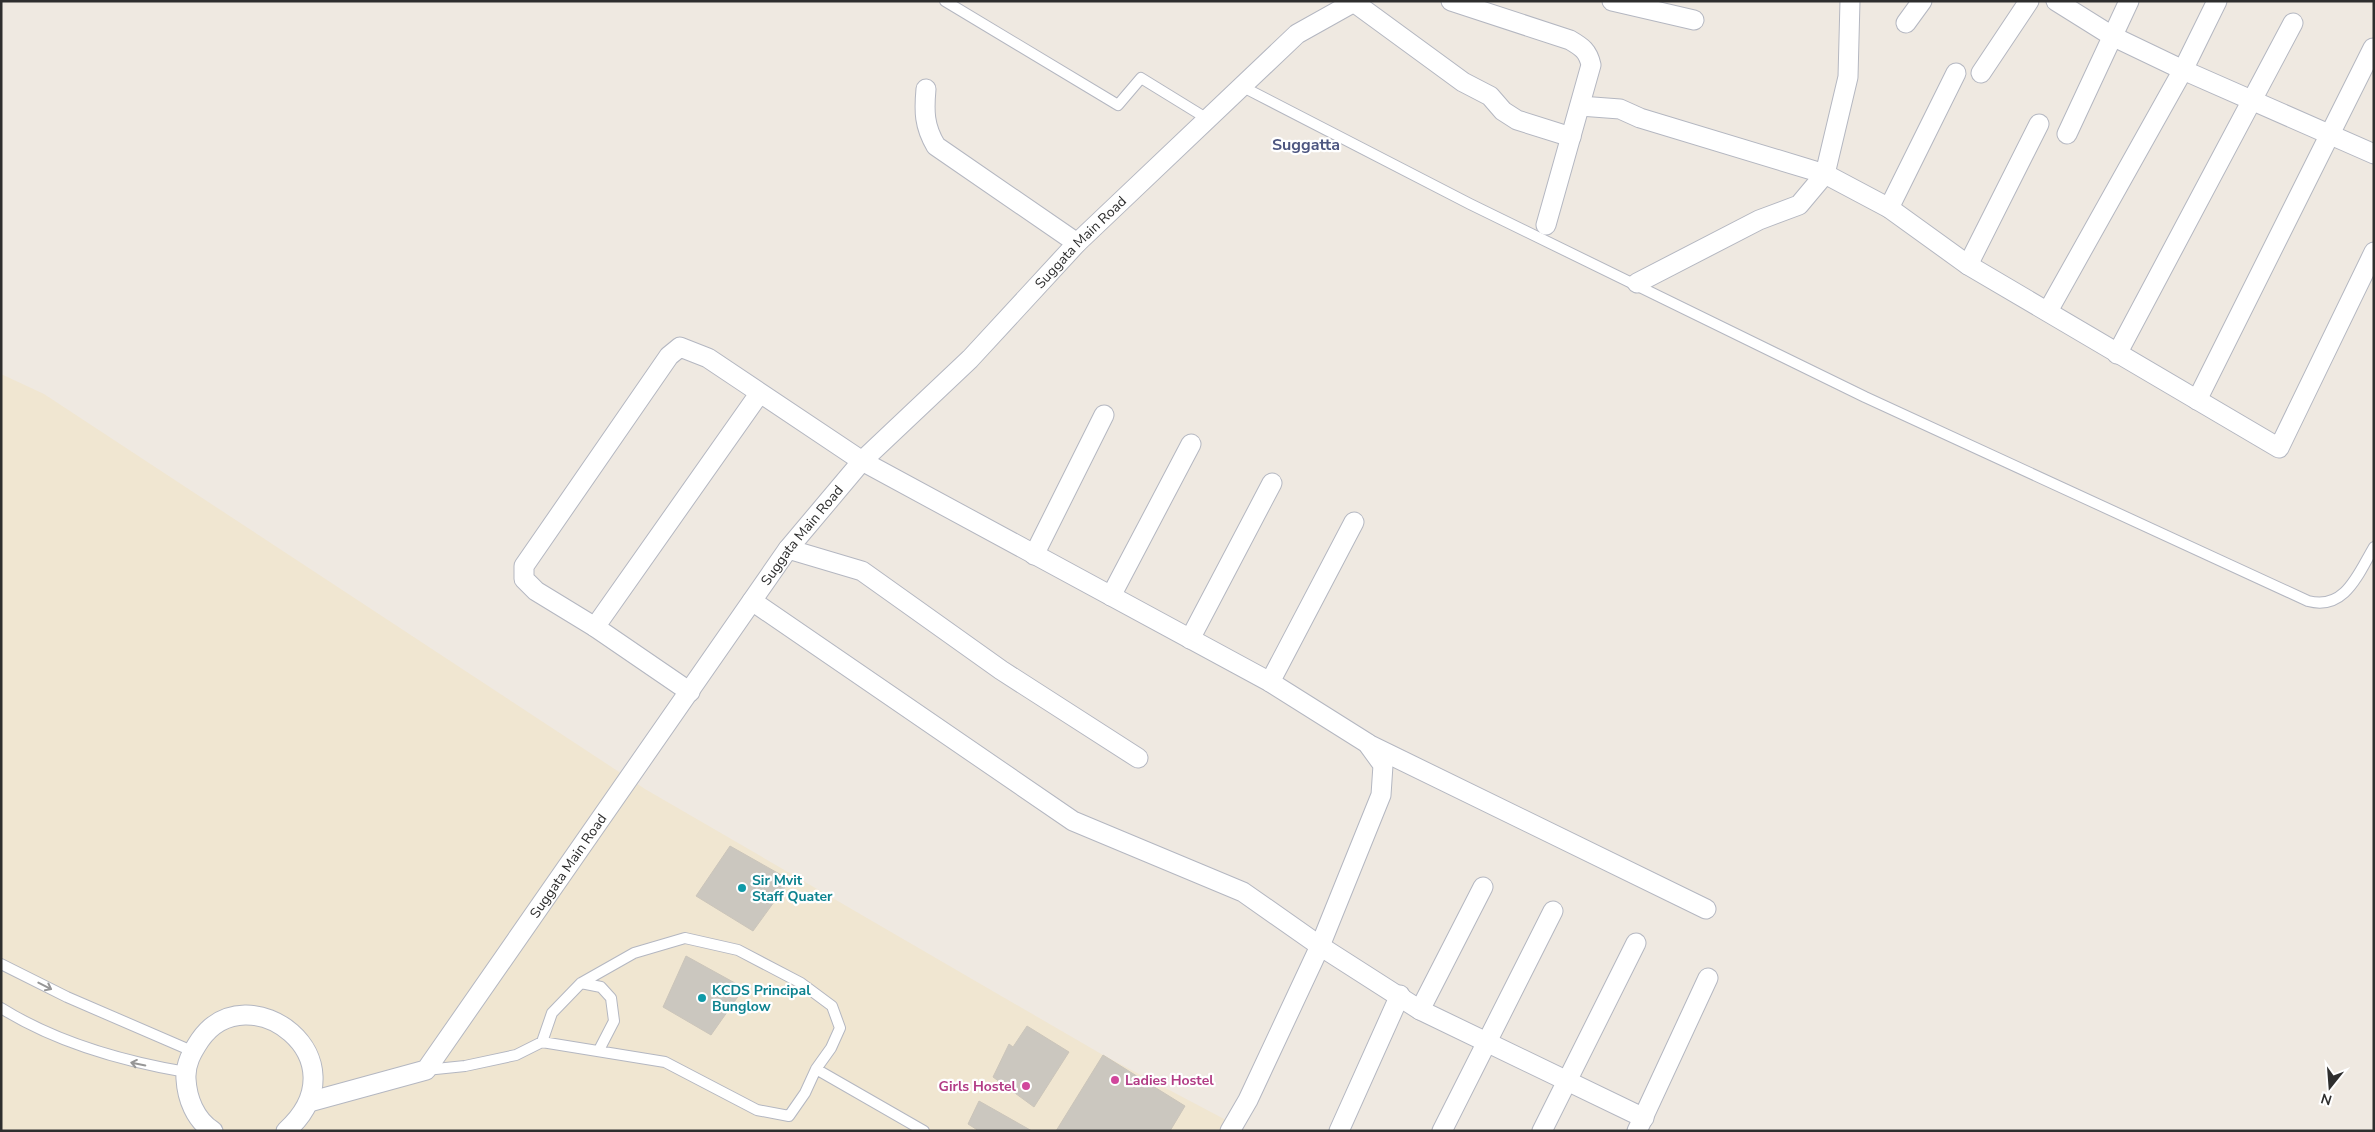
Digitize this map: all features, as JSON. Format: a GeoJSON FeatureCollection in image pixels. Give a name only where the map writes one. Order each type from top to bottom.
{"type":"FeatureCollection","features":[{"type":"Feature","properties":{"kind":"street"},"geometry":{"type":"LineString","coordinates":[[1451,1],[1570,40],[1584,48],[1589,55],[1591,65],[1546,225]]}},
{"type":"Feature","properties":{"kind":"street"},"geometry":{"type":"LineString","coordinates":[[1612,1],[1694,20]]}},
{"type":"Feature","properties":{"kind":"street"},"geometry":{"type":"LineString","coordinates":[[1636,283],[1760,220],[1799,205],[1825,174],[1848,77],[1850,1]]}},
{"type":"Feature","properties":{"kind":"street"},"geometry":{"type":"LineString","coordinates":[[1906,23],[1922,1]]}},
{"type":"Feature","properties":{"kind":"street"},"geometry":{"type":"LineString","coordinates":[[1981,73],[2029,1]]}},
{"type":"Feature","properties":{"kind":"street"},"geometry":{"type":"LineString","coordinates":[[2056,1],[2112,36],[2183,70],[2374,154]]}},
{"type":"Feature","properties":{"kind":"street"},"geometry":{"type":"LineString","coordinates":[[2067,134],[2129,1]]}},
{"type":"Feature","properties":{"kind":"street"},"geometry":{"type":"LineString","coordinates":[[2048,311],[2183,70],[2217,1]]}},
{"type":"Feature","properties":{"kind":"street","name":"Suggata Main Road"},"geometry":{"type":"LineString","coordinates":[[426,1070],[788,550],[862,461],[970,360],[1077,243],[1206,118],[1243,87],[1297,34],[1356,2]]}},
{"type":"Feature","properties":{"kind":"street"},"geometry":{"type":"LineString","coordinates":[[1356,2],[1463,82],[1490,96],[1503,111],[1517,120],[1571,137]]}},
{"type":"Feature","properties":{"kind":"street"},"geometry":{"type":"LineString","coordinates":[[2117,354],[2253,101],[2293,22]]}},
{"type":"Feature","properties":{"kind":"street"},"geometry":{"type":"LineString","coordinates":[[2197,400],[2373,48]]}},
{"type":"Feature","properties":{"kind":"street"},"geometry":{"type":"LineString","coordinates":[[1889,208],[1956,73]]}},
{"type":"Feature","properties":{"kind":"street"},"geometry":{"type":"LineString","coordinates":[[926,88],[923,116],[929,134],[936,146],[1077,243]]}},
{"type":"Feature","properties":{"kind":"street"},"geometry":{"type":"LineString","coordinates":[[1580,106],[1620,109],[1640,118],[1825,174],[1889,208],[1968,265],[2279,448],[2374,252]]}},
{"type":"Feature","properties":{"kind":"street"},"geometry":{"type":"LineString","coordinates":[[1968,265],[2039,124]]}},
{"type":"Feature","properties":{"kind":"street"},"geometry":{"type":"LineString","coordinates":[[690,692],[595,627],[536,591],[524,579],[524,566],[669,356],[680,347],[695,351],[862,461],[1270,682],[1367,743],[1706,909]]}},
{"type":"Feature","properties":{"kind":"street"},"geometry":{"type":"LineString","coordinates":[[595,627],[759,394]]}},
{"type":"Feature","properties":{"kind":"street"},"geometry":{"type":"LineString","coordinates":[[1034,555],[1104,415]]}},
{"type":"Feature","properties":{"kind":"street"},"geometry":{"type":"LineString","coordinates":[[1111,596],[1191,444]]}},
{"type":"Feature","properties":{"kind":"street"},"geometry":{"type":"LineString","coordinates":[[1190,639],[1272,482]]}},
{"type":"Feature","properties":{"kind":"street"},"geometry":{"type":"LineString","coordinates":[[1270,682],[1354,522]]}},
{"type":"Feature","properties":{"kind":"street"},"geometry":{"type":"LineString","coordinates":[[788,550],[862,571],[1001,670],[1138,758]]}},
{"type":"Feature","properties":{"kind":"street"},"geometry":{"type":"LineString","coordinates":[[752,601],[1073,821],[1243,892],[1320,946],[1400,995],[1420,1010],[1568,1080],[1640,1125],[1708,978]]}},
{"type":"Feature","properties":{"kind":"street"},"geometry":{"type":"LineString","coordinates":[[1230,1131],[1248,1100],[1320,946],[1381,795],[1383,766],[1367,743]]}},
{"type":"Feature","properties":{"kind":"street"},"geometry":{"type":"LineString","coordinates":[[1420,1010],[1483,887]]}},
{"type":"Feature","properties":{"kind":"street"},"geometry":{"type":"LineString","coordinates":[[1442,1131],[1553,911]]}},
{"type":"Feature","properties":{"kind":"street"},"geometry":{"type":"LineString","coordinates":[[1542,1131],[1636,943]]}},
{"type":"Feature","properties":{"kind":"street"},"geometry":{"type":"LineString","coordinates":[[1339,1131],[1400,995]]}},
{"type":"Feature","properties":{"kind":"street"},"geometry":{"type":"LineString","coordinates":[[214,1131],[196,1113],[187,1094],[186,1072],[192,1051],[204,1034],[222,1021],[243,1015],[264,1017],[284,1026],[300,1040],[310,1059],[313,1081],[309,1102],[300,1118],[286,1131]]}},
{"type":"Feature","properties":{"kind":"street"},"geometry":{"type":"LineString","coordinates":[[309,1102],[426,1070]]}},
{"type":"Feature","properties":{"kind":"lane"},"geometry":{"type":"LineString","coordinates":[[945,1],[1118,105],[1141,78],[1206,118]]}},
{"type":"Feature","properties":{"kind":"lane"},"geometry":{"type":"LineString","coordinates":[[1243,87],[1470,204],[1636,283],[1865,397],[2308,601],[2316,603],[2331,602],[2346,593],[2374,547]]}},
{"type":"Feature","properties":{"kind":"lane"},"geometry":{"type":"LineString","coordinates":[[426,1070],[465,1066],[516,1055],[542,1042],[665,1062],[757,1110],[789,1116],[805,1093],[816,1069],[831,1048],[840,1028],[832,1006],[801,983],[738,950],[685,938],[634,953],[581,983],[552,1013],[542,1042]]}},
{"type":"Feature","properties":{"kind":"lane"},"geometry":{"type":"LineString","coordinates":[[1,964],[67,997],[192,1051]]}},
{"type":"Feature","properties":{"kind":"lane"},"geometry":{"type":"LineString","coordinates":[[581,983],[601,987],[612,998],[614,1021],[599,1050]]}},
{"type":"Feature","properties":{"kind":"lane"},"geometry":{"type":"LineString","coordinates":[[1,1008],[19,1019],[80,1046],[134,1063],[186,1072]]}},
{"type":"Feature","properties":{"kind":"lane"},"geometry":{"type":"LineString","coordinates":[[816,1069],[924,1131]]}},
{"type":"Feature","properties":{"kind":"shaded area"},"geometry":{"type":"Polygon","coordinates":[[[1,374],[44,394],[645,789],[1103,1055],[1243,1129],[1242,1131],[1,1131],[1,374]]]}},
{"type":"Feature","properties":{"kind":"building","name":"Sir Mvit Staff Quater"},"geometry":{"type":"Polygon","coordinates":[[[730,846],[790,880],[753,931],[696,896],[730,846]]]}},
{"type":"Feature","properties":{"kind":"building","name":"KCDS Principal Bunglow"},"geometry":{"type":"Polygon","coordinates":[[[686,956],[744,988],[711,1035],[663,1007],[686,956]]]}},
{"type":"Feature","properties":{"kind":"building","name":"Girls Hostel"},"geometry":{"type":"Polygon","coordinates":[[[1027,1026],[1069,1052],[1034,1107],[993,1077],[1009,1044],[1013,1047],[1027,1026]]]}},
{"type":"Feature","properties":{"kind":"building","name":"Ladies Hostel"},"geometry":{"type":"Polygon","coordinates":[[[1103,1055],[1185,1106],[1170,1131],[1056,1131],[1103,1055]]]}},
{"type":"Feature","properties":{"kind":"building"},"geometry":{"type":"Polygon","coordinates":[[[979,1101],[1032,1131],[979,1131],[968,1124],[979,1101]]]}},
{"type":"Feature","properties":{"kind":"place","name":"Sir Mvit Staff Quater"},"geometry":{"type":"Point","coordinates":[742,888]}},
{"type":"Feature","properties":{"kind":"place","name":"KCDS Principal Bunglow"},"geometry":{"type":"Point","coordinates":[702,998]}},
{"type":"Feature","properties":{"kind":"place","name":"Ladies Hostel"},"geometry":{"type":"Point","coordinates":[1115,1080]}},
{"type":"Feature","properties":{"kind":"place","name":"Girls Hostel"},"geometry":{"type":"Point","coordinates":[1026,1086]}},
{"type":"Feature","properties":{"kind":"district","name":"Suggatta"},"geometry":{"type":"Point","coordinates":[1306,145]}}]}
